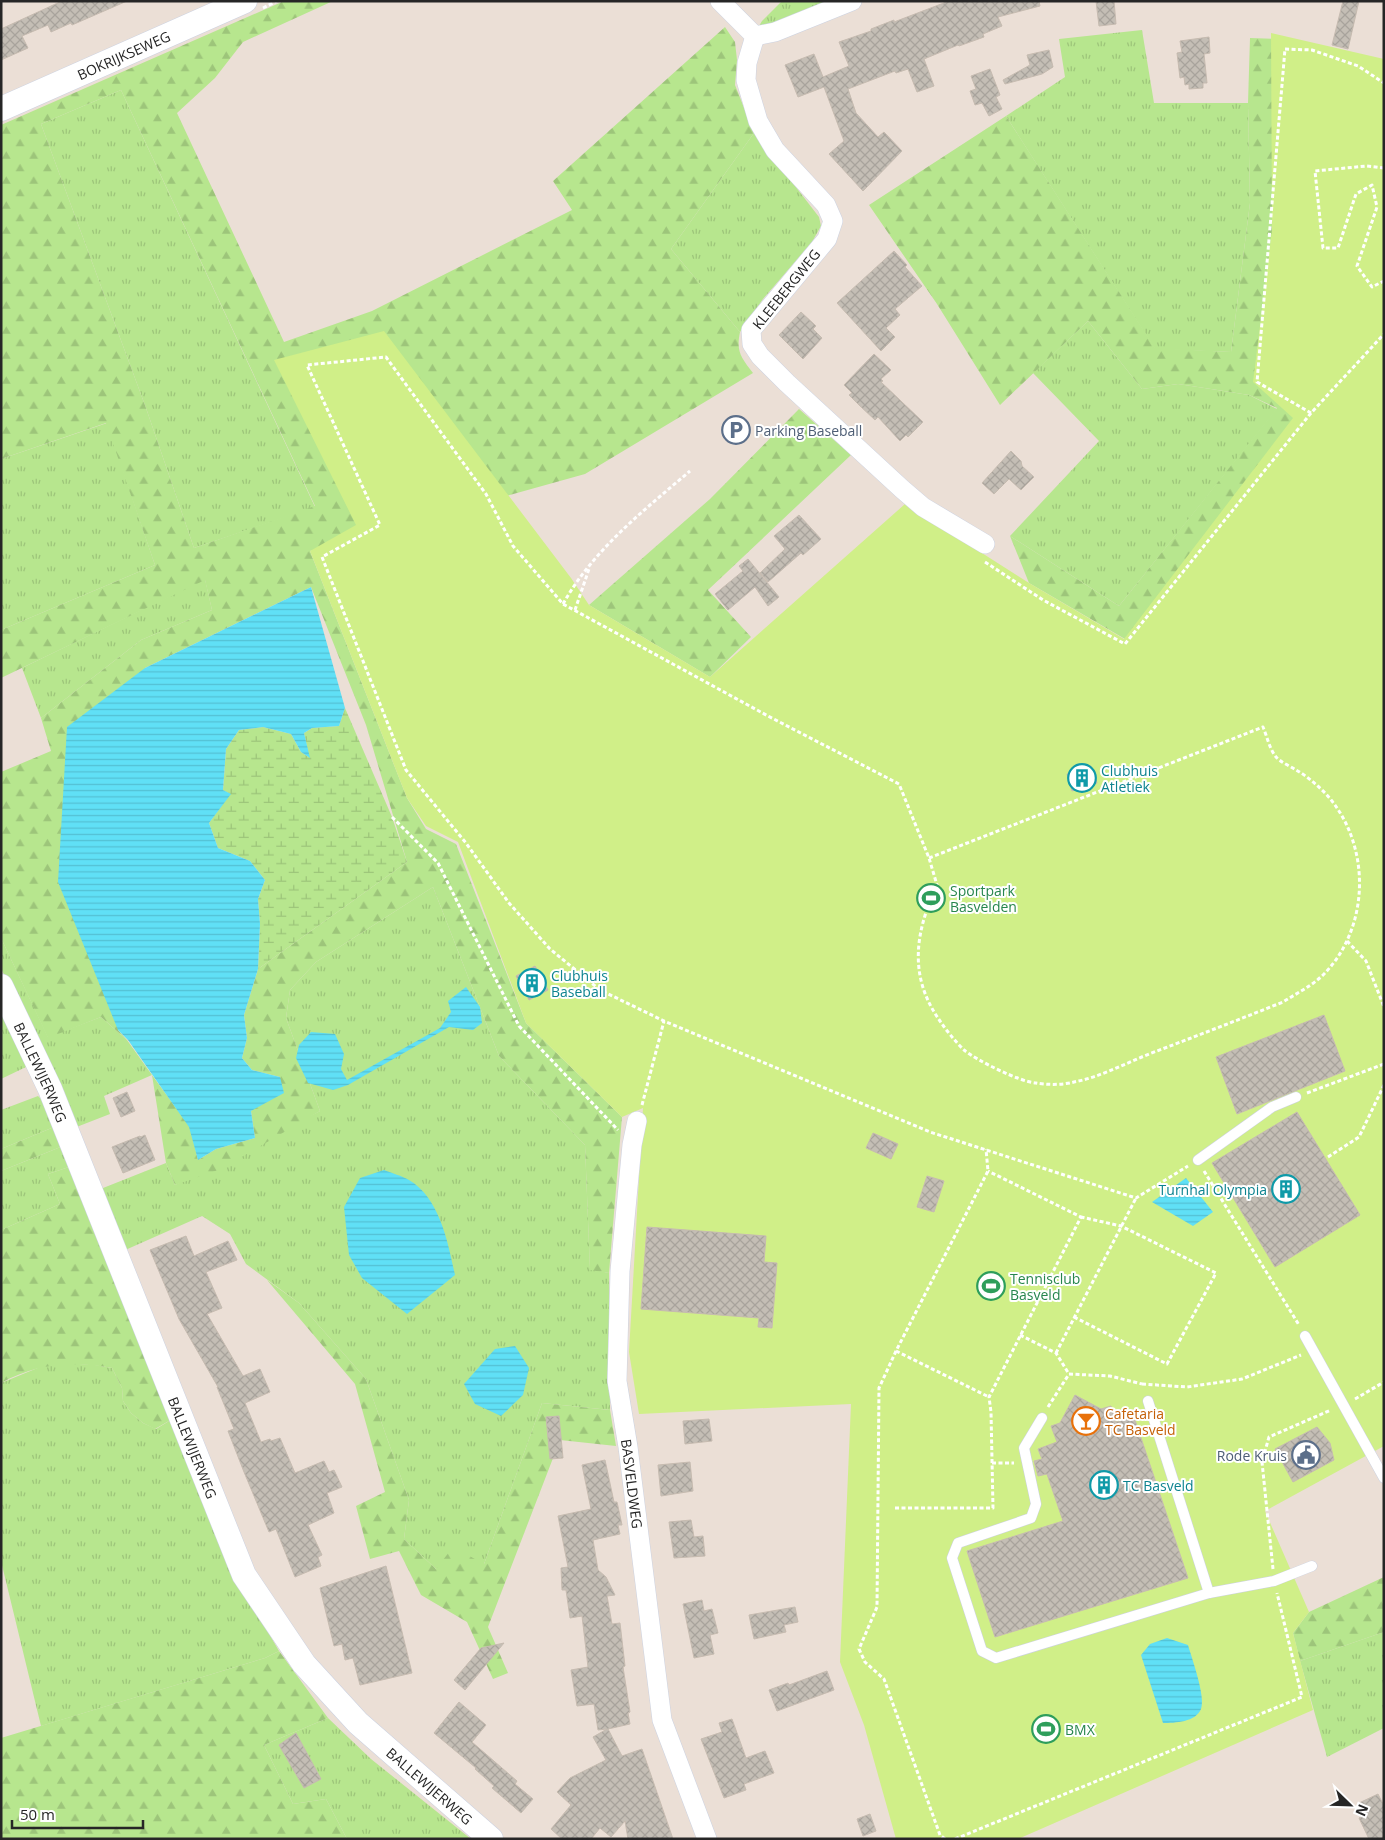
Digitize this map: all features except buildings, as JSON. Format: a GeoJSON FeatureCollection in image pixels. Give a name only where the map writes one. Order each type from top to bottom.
{"type":"FeatureCollection","features":[{"type":"Feature","properties":{"kind":"street","name":"BOKRIJKSEWEG"},"geometry":{"type":"LineString","coordinates":[[1,109],[245,1]]}},
{"type":"Feature","properties":{"kind":"street"},"geometry":{"type":"LineString","coordinates":[[720,1],[754,36],[775,32],[852,1]]}},
{"type":"Feature","properties":{"kind":"street","name":"KLEEBERGWEG"},"geometry":{"type":"LineString","coordinates":[[754,36],[747,63],[746,80],[758,122],[774,150],[826,205],[833,221],[827,239],[751,330],[752,344],[760,356],[787,383],[902,489],[985,553]]}},
{"type":"Feature","properties":{"kind":"street","name":"BALLEWIJERWEG"},"geometry":{"type":"LineString","coordinates":[[1,986],[50,1089],[244,1575],[304,1664],[358,1723],[491,1839]]}},
{"type":"Feature","properties":{"kind":"street","name":"BASVELDWEG"},"geometry":{"type":"LineString","coordinates":[[637,1121],[632,1145],[620,1271],[617,1381],[628,1447],[662,1720],[707,1839]]}},
{"type":"Feature","properties":{"kind":"lane"},"geometry":{"type":"LineString","coordinates":[[1198,1160],[1272,1106],[1296,1098]]}},
{"type":"Feature","properties":{"kind":"lane"},"geometry":{"type":"LineString","coordinates":[[1305,1336],[1342,1406],[1384,1478]]}},
{"type":"Feature","properties":{"kind":"lane"},"geometry":{"type":"LineString","coordinates":[[1148,1401],[1209,1593]]}},
{"type":"Feature","properties":{"kind":"lane"},"geometry":{"type":"LineString","coordinates":[[1042,1418],[1024,1448],[1036,1504],[1031,1518],[958,1543],[952,1558],[982,1651],[996,1658],[1209,1593],[1274,1581],[1312,1566]]}},
{"type":"Feature","properties":{"kind":"path"},"geometry":{"type":"LineString","coordinates":[[1311,413],[1256,382],[1285,50],[1312,50],[1358,66],[1384,83]]}},
{"type":"Feature","properties":{"kind":"path"},"geometry":{"type":"LineString","coordinates":[[1384,168],[1366,166],[1315,170],[1323,248],[1338,248],[1356,194],[1372,185],[1377,207],[1357,266],[1372,287],[1384,281]]}},
{"type":"Feature","properties":{"kind":"path"},"geometry":{"type":"LineString","coordinates":[[985,553],[1043,600],[1125,644],[1311,413],[1384,334]]}},
{"type":"Feature","properties":{"kind":"path"},"geometry":{"type":"LineString","coordinates":[[929,858],[1263,727],[1276,757],[1312,781],[1337,808],[1354,842],[1359,860],[1360,882],[1355,921],[1347,941],[1337,958],[1324,974],[1283,1002],[1104,1073],[1073,1083],[1035,1084],[993,1068],[965,1050],[944,1028],[924,995],[919,974],[918,947],[921,926],[937,885],[929,858],[899,784],[563,604],[513,546],[486,494],[386,357],[307,365],[380,525],[322,557],[406,770],[466,843],[509,903],[550,949],[600,990],[664,1022],[930,1132],[1136,1198]]}},
{"type":"Feature","properties":{"kind":"path"},"geometry":{"type":"LineString","coordinates":[[563,604],[575,583],[627,524],[690,471]]}},
{"type":"Feature","properties":{"kind":"path"},"geometry":{"type":"LineString","coordinates":[[575,610],[590,566]]}},
{"type":"Feature","properties":{"kind":"path"},"geometry":{"type":"LineString","coordinates":[[392,817],[438,863],[519,1026],[632,1145]]}},
{"type":"Feature","properties":{"kind":"path"},"geometry":{"type":"LineString","coordinates":[[1347,941],[1366,961],[1384,1007]]}},
{"type":"Feature","properties":{"kind":"path"},"geometry":{"type":"LineString","coordinates":[[637,1121],[664,1022]]}},
{"type":"Feature","properties":{"kind":"path"},"geometry":{"type":"LineString","coordinates":[[1296,1098],[1384,1064]]}},
{"type":"Feature","properties":{"kind":"path"},"geometry":{"type":"LineString","coordinates":[[1328,1157],[1359,1137],[1383,1088]]}},
{"type":"Feature","properties":{"kind":"path"},"geometry":{"type":"LineString","coordinates":[[945,1839],[940,1835],[884,1679],[865,1662],[859,1650],[877,1607],[879,1388],[988,1171],[986,1149]]}},
{"type":"Feature","properties":{"kind":"path"},"geometry":{"type":"LineString","coordinates":[[1056,1353],[1136,1198],[1198,1160],[1305,1336]]}},
{"type":"Feature","properties":{"kind":"path"},"geometry":{"type":"LineString","coordinates":[[988,1171],[1081,1217],[1121,1226],[1216,1273],[1168,1364],[1074,1317]]}},
{"type":"Feature","properties":{"kind":"path"},"geometry":{"type":"LineString","coordinates":[[895,1508],[993,1508],[989,1397],[1081,1217]]}},
{"type":"Feature","properties":{"kind":"path"},"geometry":{"type":"LineString","coordinates":[[1020,1336],[1056,1353],[1069,1374]]}},
{"type":"Feature","properties":{"kind":"path"},"geometry":{"type":"LineString","coordinates":[[1069,1374],[1110,1376],[1142,1384],[1187,1387],[1242,1379],[1312,1350]]}},
{"type":"Feature","properties":{"kind":"path"},"geometry":{"type":"LineString","coordinates":[[896,1351],[989,1397]]}},
{"type":"Feature","properties":{"kind":"path"},"geometry":{"type":"LineString","coordinates":[[1042,1418],[1069,1374]]}},
{"type":"Feature","properties":{"kind":"path"},"geometry":{"type":"LineString","coordinates":[[955,1839],[1302,1698],[1274,1581],[1262,1462],[1269,1437],[1342,1406],[1384,1382]]}},
{"type":"Feature","properties":{"kind":"path"},"geometry":{"type":"LineString","coordinates":[[1142,1384],[1148,1401]]}},
{"type":"Feature","properties":{"kind":"path"},"geometry":{"type":"LineString","coordinates":[[992,1463],[1028,1463]]}},
{"type":"Feature","properties":{"kind":"green space"},"geometry":{"type":"Polygon","coordinates":[[[284,1],[333,1],[243,42],[215,78],[177,113],[284,342],[372,311],[572,210],[553,181],[725,27],[735,42],[737,60],[735,85],[754,133],[671,249],[740,332],[740,354],[753,373],[585,474],[310,551],[407,798],[426,829],[456,844],[526,1023],[622,1117],[609,1273],[590,1270],[585,1145],[499,1056],[433,887],[316,962],[290,990],[286,1018],[320,1111],[221,1169],[175,1185],[166,1163],[152,1075],[190,1127],[198,1160],[216,1149],[255,1138],[251,1111],[280,1077],[252,1070],[242,1058],[247,1038],[244,1015],[258,969],[407,862],[366,725],[311,587],[145,668],[118,1030],[127,1040],[101,1017],[48,1038],[1,938],[1,772],[51,751],[41,718],[141,640],[212,610],[205,580],[1,678],[1,630],[155,565],[106,423],[1,459],[1,125],[284,1]],[[121,90],[41,124],[146,408],[194,548],[315,506],[121,90]]]}},
{"type":"Feature","properties":{"kind":"green space"},"geometry":{"type":"Polygon","coordinates":[[[782,1],[831,1],[771,28],[759,26],[782,1]]]}},
{"type":"Feature","properties":{"kind":"green space"},"geometry":{"type":"Polygon","coordinates":[[[1142,30],[1154,103],[1248,103],[1250,203],[1231,352],[1155,349],[1006,116],[1065,77],[1059,39],[1142,30]]]}},
{"type":"Feature","properties":{"kind":"green space","name":"Sportpark Basvelden"},"geometry":{"type":"Polygon","coordinates":[[[1271,33],[1384,59],[1384,1446],[1265,1511],[1309,1612],[1293,1633],[1313,1710],[1018,1839],[896,1839],[864,1725],[840,1662],[851,1404],[639,1414],[629,1352],[643,1108],[622,1117],[526,1023],[458,842],[426,826],[407,798],[310,551],[356,525],[274,360],[384,331],[571,578],[589,605],[710,677],[905,504],[1029,583],[1124,639],[1293,418],[1253,382],[1272,230],[1271,33]]]}},
{"type":"Feature","properties":{"kind":"green space"},"geometry":{"type":"Polygon","coordinates":[[[1250,38],[1281,39],[1346,401],[1125,639],[1029,583],[1010,536],[1119,606],[1277,408],[1249,395],[1178,384],[1142,389],[1088,321],[1000,405],[937,304],[869,205],[1006,116],[1155,348],[1231,352],[1250,203],[1248,103],[1250,38]]]}},
{"type":"Feature","properties":{"kind":"green space"},"geometry":{"type":"Polygon","coordinates":[[[121,90],[315,507],[194,548],[146,408],[41,124],[121,90]]]}},
{"type":"Feature","properties":{"kind":"green space"},"geometry":{"type":"Polygon","coordinates":[[[754,133],[819,217],[821,226],[812,242],[763,299],[740,332],[671,249],[754,133]]]}},
{"type":"Feature","properties":{"kind":"green space"},"geometry":{"type":"Polygon","coordinates":[[[1088,321],[1142,389],[1178,384],[1249,395],[1277,409],[1119,606],[1010,536],[1099,441],[1033,373],[1088,321]]]}},
{"type":"Feature","properties":{"kind":"green space"},"geometry":{"type":"Polygon","coordinates":[[[799,409],[851,455],[708,590],[751,637],[710,677],[589,605],[710,499],[799,409]]]}},
{"type":"Feature","properties":{"kind":"green space"},"geometry":{"type":"Polygon","coordinates":[[[107,423],[155,565],[1,630],[1,459],[107,423]]]}},
{"type":"Feature","properties":{"kind":"green space"},"geometry":{"type":"Polygon","coordinates":[[[205,579],[212,610],[141,640],[41,718],[22,668],[205,579]]]}},
{"type":"Feature","properties":{"kind":"green space"},"geometry":{"type":"Polygon","coordinates":[[[345,708],[392,817],[407,862],[258,969],[260,924],[258,899],[265,880],[250,861],[218,848],[209,823],[230,794],[223,790],[226,749],[239,730],[263,727],[291,734],[301,752],[309,757],[304,733],[312,728],[339,726],[345,708]]]}},
{"type":"Feature","properties":{"kind":"green space"},"geometry":{"type":"Polygon","coordinates":[[[433,887],[499,1056],[585,1145],[590,1269],[609,1273],[610,1410],[542,1403],[484,1564],[436,1569],[404,1539],[409,1500],[366,1379],[299,1303],[246,1264],[230,1234],[202,1216],[123,1251],[98,1190],[166,1163],[175,1185],[320,1111],[286,1018],[290,990],[316,962],[433,887]]]}},
{"type":"Feature","properties":{"kind":"green space"},"geometry":{"type":"Polygon","coordinates":[[[1,938],[48,1037],[101,1017],[127,1040],[152,1075],[104,1096],[110,1114],[74,1128],[1,968],[1,938]]]}},
{"type":"Feature","properties":{"kind":"green space"},"geometry":{"type":"Polygon","coordinates":[[[1,1003],[27,1061],[26,1067],[1,1079],[1,1003]]]}},
{"type":"Feature","properties":{"kind":"green space"},"geometry":{"type":"Polygon","coordinates":[[[38,1096],[42,1100],[54,1127],[1,1149],[1,1110],[38,1096]]]}},
{"type":"Feature","properties":{"kind":"green space"},"geometry":{"type":"Polygon","coordinates":[[[54,1127],[63,1146],[1,1171],[1,1149],[54,1127]]]}},
{"type":"Feature","properties":{"kind":"green space"},"geometry":{"type":"Polygon","coordinates":[[[63,1146],[69,1167],[48,1174],[60,1204],[1,1230],[1,1171],[63,1146]]]}},
{"type":"Feature","properties":{"kind":"green space"},"geometry":{"type":"Polygon","coordinates":[[[69,1167],[174,1418],[155,1429],[143,1423],[131,1413],[123,1401],[122,1388],[112,1368],[69,1364],[55,1365],[28,1371],[1,1383],[1,1230],[60,1204],[48,1174],[69,1167]]]}},
{"type":"Feature","properties":{"kind":"green space"},"geometry":{"type":"Polygon","coordinates":[[[267,1280],[299,1303],[366,1379],[409,1500],[404,1539],[436,1569],[453,1547],[484,1564],[542,1403],[610,1410],[616,1446],[560,1440],[488,1627],[508,1673],[493,1679],[467,1622],[421,1595],[399,1551],[370,1559],[356,1506],[385,1492],[355,1384],[267,1280]]]}},
{"type":"Feature","properties":{"kind":"green space"},"geometry":{"type":"Polygon","coordinates":[[[64,1363],[112,1368],[122,1388],[123,1401],[131,1413],[143,1423],[156,1429],[174,1418],[197,1489],[225,1557],[279,1651],[265,1658],[41,1726],[1,1561],[1,1383],[40,1367],[64,1363]]]}},
{"type":"Feature","properties":{"kind":"green space"},"geometry":{"type":"Polygon","coordinates":[[[1384,1577],[1384,1632],[1300,1661],[1293,1633],[1309,1612],[1384,1577]]]}},
{"type":"Feature","properties":{"kind":"green space"},"geometry":{"type":"Polygon","coordinates":[[[1384,1632],[1384,1728],[1327,1757],[1300,1661],[1384,1632]]]}},
{"type":"Feature","properties":{"kind":"green space"},"geometry":{"type":"Polygon","coordinates":[[[279,1651],[328,1718],[264,1745],[293,1804],[326,1799],[347,1839],[1,1839],[1,1738],[265,1658],[279,1651]]]}},
{"type":"Feature","properties":{"kind":"green space"},"geometry":{"type":"Polygon","coordinates":[[[328,1718],[371,1759],[471,1839],[347,1839],[326,1799],[293,1804],[264,1745],[328,1718]]]}},
{"type":"Feature","properties":{"kind":"water"},"geometry":{"type":"Polygon","coordinates":[[[311,587],[345,708],[339,726],[312,728],[304,733],[310,758],[301,752],[291,734],[263,727],[239,730],[226,749],[223,790],[231,794],[209,823],[218,848],[250,861],[265,880],[258,899],[260,924],[258,969],[244,1015],[247,1038],[242,1058],[252,1070],[280,1077],[284,1093],[251,1111],[255,1138],[216,1149],[198,1160],[189,1127],[128,1040],[118,1030],[58,882],[67,727],[145,668],[311,587]]]}},
{"type":"Feature","properties":{"kind":"water"},"geometry":{"type":"Polygon","coordinates":[[[466,987],[480,1007],[482,1023],[473,1030],[449,1027],[348,1085],[333,1090],[308,1083],[296,1058],[299,1045],[311,1032],[335,1034],[344,1054],[341,1069],[347,1080],[440,1028],[451,1012],[448,1001],[466,987]]]}},
{"type":"Feature","properties":{"kind":"water"},"geometry":{"type":"Polygon","coordinates":[[[384,1170],[409,1180],[420,1188],[428,1198],[446,1236],[455,1275],[407,1314],[362,1278],[349,1255],[344,1207],[360,1178],[384,1170]]]}},
{"type":"Feature","properties":{"kind":"water"},"geometry":{"type":"Polygon","coordinates":[[[1186,1178],[1213,1212],[1193,1226],[1152,1202],[1186,1178]]]}},
{"type":"Feature","properties":{"kind":"water"},"geometry":{"type":"Polygon","coordinates":[[[515,1346],[529,1368],[523,1395],[501,1416],[475,1404],[464,1384],[495,1349],[515,1346]]]}},
{"type":"Feature","properties":{"kind":"water"},"geometry":{"type":"Polygon","coordinates":[[[1167,1638],[1188,1645],[1198,1678],[1202,1703],[1201,1709],[1195,1717],[1179,1722],[1163,1723],[1141,1655],[1150,1644],[1167,1638]]]}},
{"type":"Feature","properties":{"kind":"place","name":"Parking Baseball"},"geometry":{"type":"Point","coordinates":[736,430]}},
{"type":"Feature","properties":{"kind":"place","name":"Clubhuis Atletiek"},"geometry":{"type":"Point","coordinates":[1082,778]}},
{"type":"Feature","properties":{"kind":"place","name":"Sportpark Basvelden"},"geometry":{"type":"Point","coordinates":[931,898]}},
{"type":"Feature","properties":{"kind":"place","name":"Clubhuis Baseball"},"geometry":{"type":"Point","coordinates":[532,983]}},
{"type":"Feature","properties":{"kind":"place","name":"Turnhal Olympia"},"geometry":{"type":"Point","coordinates":[1286,1189]}},
{"type":"Feature","properties":{"kind":"place","name":"Tennisclub Basveld"},"geometry":{"type":"Point","coordinates":[991,1286]}},
{"type":"Feature","properties":{"kind":"place","name":"Cafetaria TC Basveld"},"geometry":{"type":"Point","coordinates":[1086,1421]}},
{"type":"Feature","properties":{"kind":"place","name":"Rode Kruis"},"geometry":{"type":"Point","coordinates":[1306,1455]}},
{"type":"Feature","properties":{"kind":"place","name":"TC Basveld"},"geometry":{"type":"Point","coordinates":[1104,1485]}},
{"type":"Feature","properties":{"kind":"place","name":"BMX"},"geometry":{"type":"Point","coordinates":[1046,1729]}}]}
